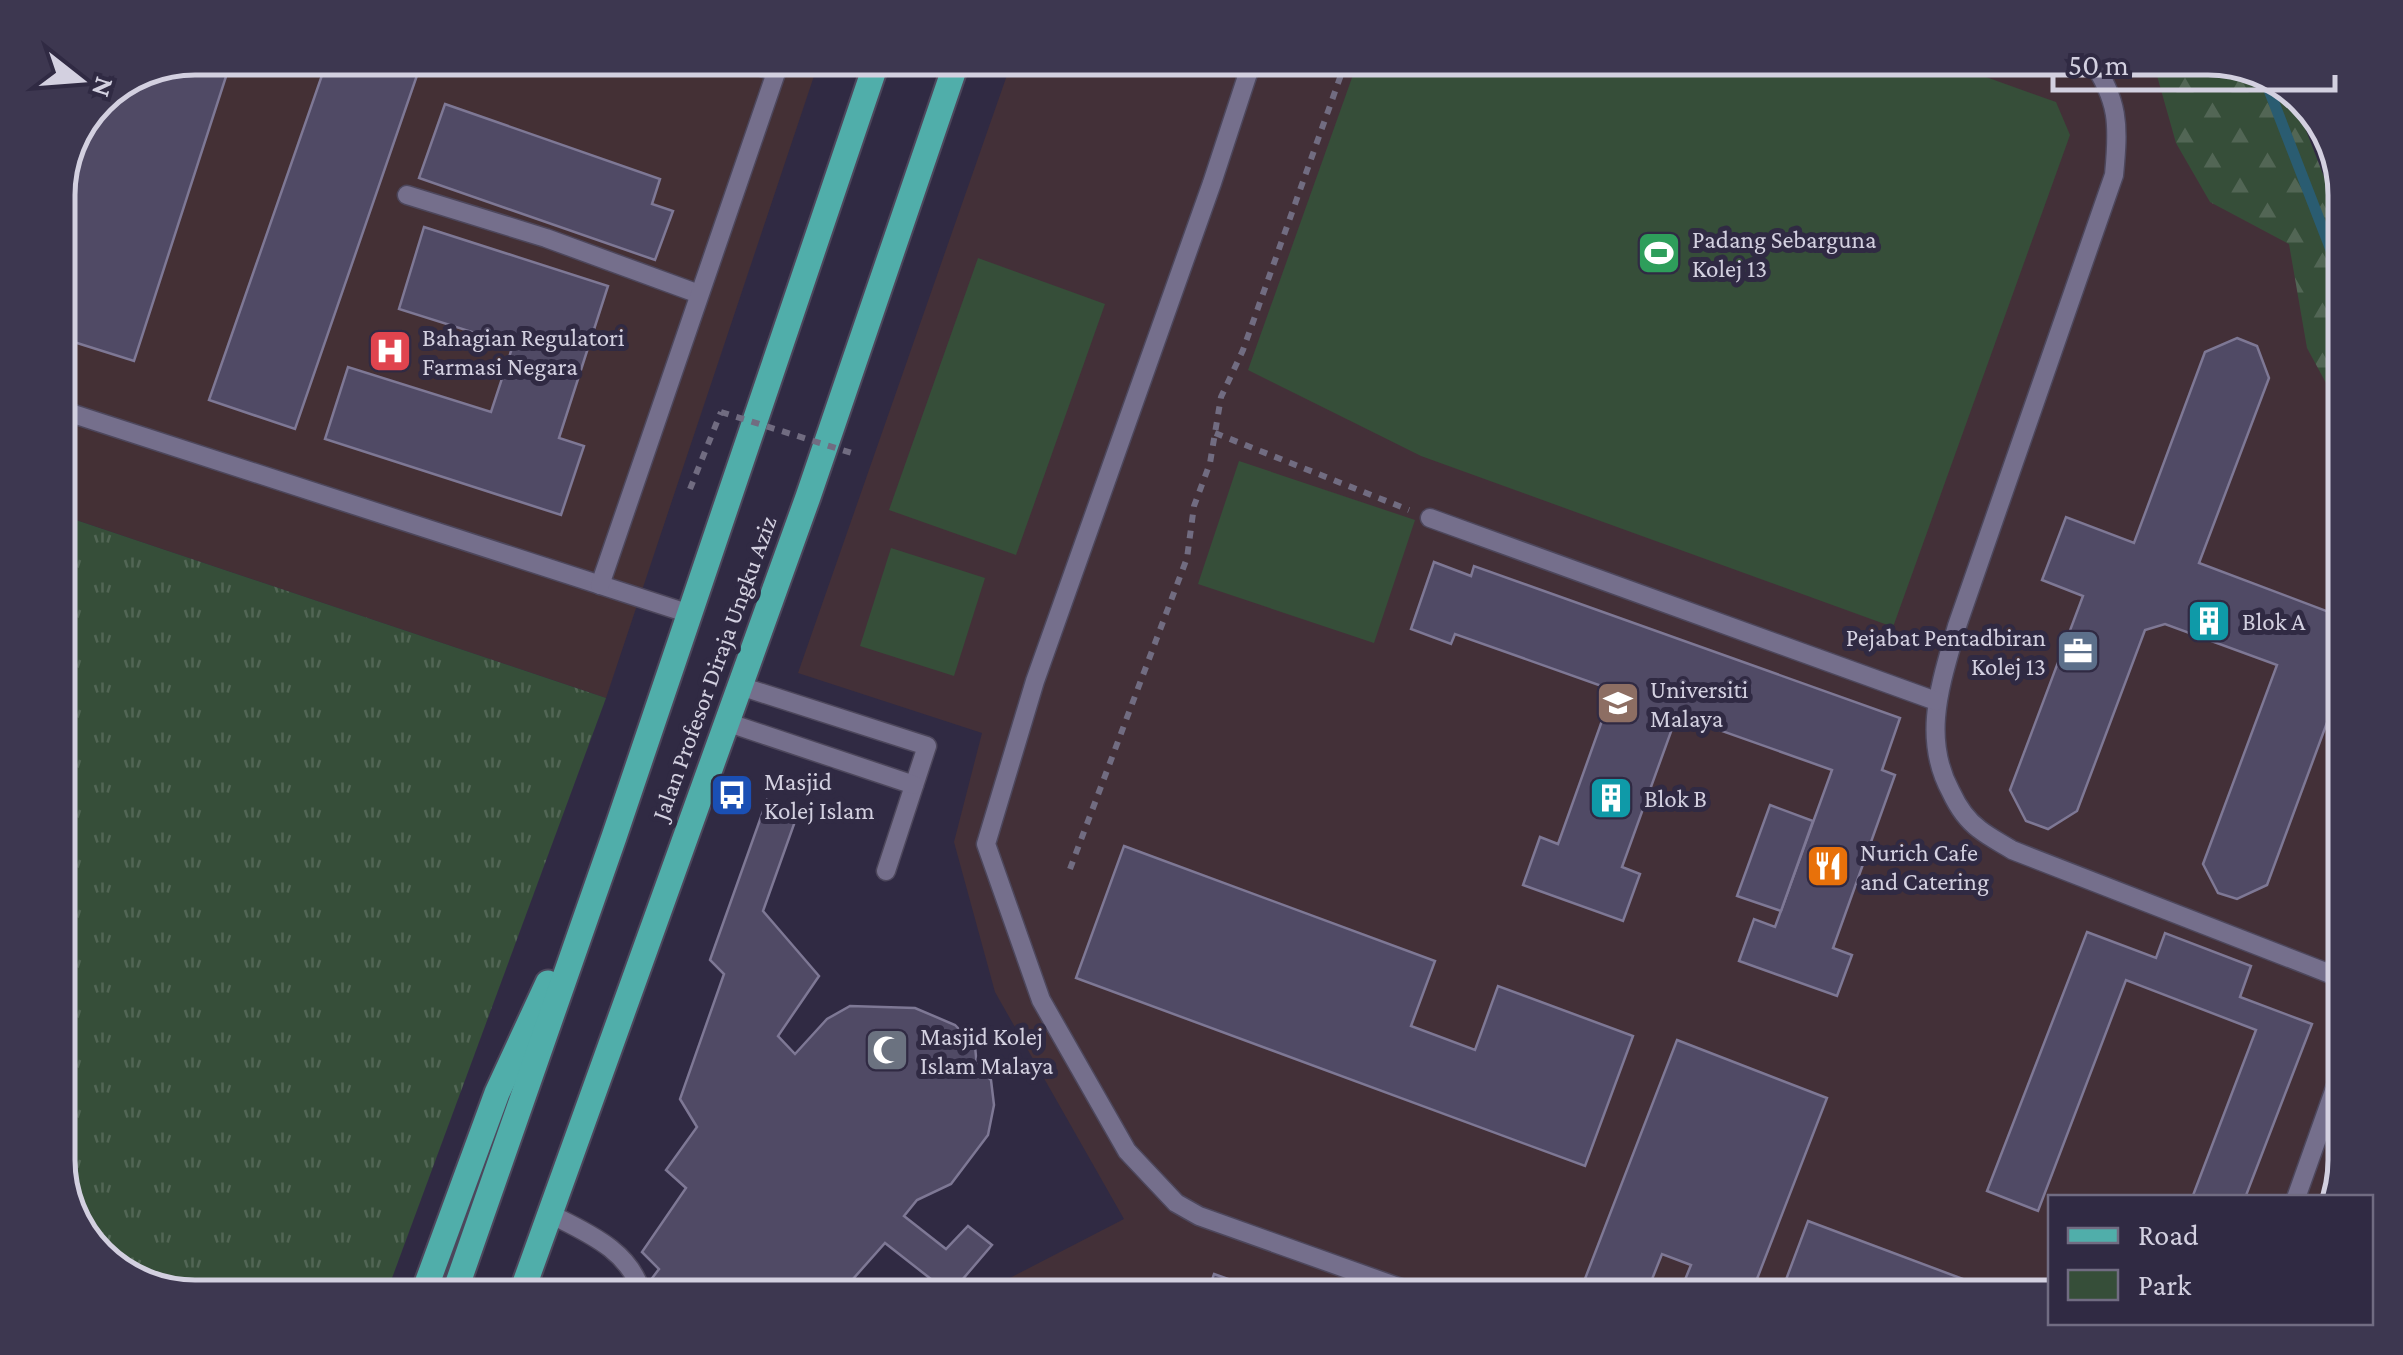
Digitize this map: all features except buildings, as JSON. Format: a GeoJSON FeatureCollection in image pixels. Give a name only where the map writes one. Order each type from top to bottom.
{"type":"FeatureCollection","features":[{"type":"Feature","properties":{"kind":"main road","name":"Jalan Profesor Diraja Ungku Aziz"},"geometry":{"type":"LineString","coordinates":[[459,1280],[872,75]]}},
{"type":"Feature","properties":{"kind":"main road","name":"Jalan Profesor Diraja Ungku Aziz"},"geometry":{"type":"LineString","coordinates":[[526,1280],[740,686],[952,75]]}},
{"type":"Feature","properties":{"kind":"main road"},"geometry":{"type":"LineString","coordinates":[[429,1280],[498,1093],[614,837]]}},
{"type":"Feature","properties":{"kind":"lane"},"geometry":{"type":"LineString","coordinates":[[600,585],[775,75]]}},
{"type":"Feature","properties":{"kind":"lane"},"geometry":{"type":"LineString","coordinates":[[1247,75],[1035,681],[986,844],[1041,1000],[1127,1151],[1176,1204],[1198,1216],[1376,1280]]}},
{"type":"Feature","properties":{"kind":"lane"},"geometry":{"type":"LineString","coordinates":[[2102,75],[2109,86],[2118,128],[2114,175],[1957,626],[1936,701],[1934,738],[1940,772],[1957,805],[1978,829],[2012,850],[2328,973]]}},
{"type":"Feature","properties":{"kind":"lane"},"geometry":{"type":"LineString","coordinates":[[407,196],[546,238],[699,294]]}},
{"type":"Feature","properties":{"kind":"lane"},"geometry":{"type":"LineString","coordinates":[[75,415],[690,614]]}},
{"type":"Feature","properties":{"kind":"lane"},"geometry":{"type":"LineString","coordinates":[[1430,518],[1936,701]]}},
{"type":"Feature","properties":{"kind":"lane"},"geometry":{"type":"LineString","coordinates":[[740,686],[927,746],[886,870]]}},
{"type":"Feature","properties":{"kind":"lane"},"geometry":{"type":"LineString","coordinates":[[726,722],[914,786]]}},
{"type":"Feature","properties":{"kind":"lane"},"geometry":{"type":"LineString","coordinates":[[2297,1195],[2328,1110]]}},
{"type":"Feature","properties":{"kind":"lane"},"geometry":{"type":"LineString","coordinates":[[550,1214],[620,1255],[633,1280]]}},
{"type":"Feature","properties":{"kind":"path"},"geometry":{"type":"LineString","coordinates":[[1070,869],[1187,558],[1194,506],[1210,462],[1221,396],[1243,350],[1341,75]]}},
{"type":"Feature","properties":{"kind":"path"},"geometry":{"type":"LineString","coordinates":[[690,489],[721,412],[858,455]]}},
{"type":"Feature","properties":{"kind":"path"},"geometry":{"type":"LineString","coordinates":[[1216,433],[1430,518]]}},
{"type":"Feature","properties":{"kind":"shaded area","name":"Bahagian Regulatori Farmasi Negara"},"geometry":{"type":"Polygon","coordinates":[[[196,75],[814,75],[606,698],[75,520],[75,188],[79,164],[95,130],[130,130],[130,94],[172,77],[196,75]]]}},
{"type":"Feature","properties":{"kind":"shaded area","name":"Universiti Malaya"},"geometry":{"type":"Polygon","coordinates":[[[1007,75],[2215,75],[2328,315],[2328,1160],[2323,1195],[2048,1195],[2048,1280],[1006,1280],[1124,1219],[995,992],[954,842],[982,733],[798,673],[1007,75]]]}},
{"type":"Feature","properties":{"kind":"green space","name":"Padang Sebarguna Kolej 13"},"geometry":{"type":"Polygon","coordinates":[[[1353,75],[1981,75],[2056,102],[2070,135],[1893,627],[1421,456],[1248,370],[1353,75]]]}},
{"type":"Feature","properties":{"kind":"green space"},"geometry":{"type":"Polygon","coordinates":[[[2157,75],[2239,79],[2268,91],[2303,122],[2328,188],[2328,387],[2307,348],[2289,244],[2210,202],[2176,143],[2157,75]]]}},
{"type":"Feature","properties":{"kind":"green space"},"geometry":{"type":"Polygon","coordinates":[[[978,258],[1105,304],[1016,555],[889,510],[978,258]]]}},
{"type":"Feature","properties":{"kind":"green space"},"geometry":{"type":"Polygon","coordinates":[[[1239,461],[1415,520],[1374,643],[1198,584],[1239,461]]]}},
{"type":"Feature","properties":{"kind":"green space"},"geometry":{"type":"Polygon","coordinates":[[[75,520],[606,698],[391,1280],[180,1279],[149,1271],[110,1245],[91,1220],[81,1198],[75,1167],[75,520]]]}},
{"type":"Feature","properties":{"kind":"green space"},"geometry":{"type":"Polygon","coordinates":[[[891,548],[985,578],[954,676],[860,646],[891,548]]]}},
{"type":"Feature","properties":{"kind":"waterway"},"geometry":{"type":"LineString","coordinates":[[2270,92],[2328,242]]}},
{"type":"Feature","properties":{"kind":"place","name":"Padang Sebarguna Kolej 13"},"geometry":{"type":"Point","coordinates":[1659,253]}},
{"type":"Feature","properties":{"kind":"place","name":"Bahagian Regulatori Farmasi Negara"},"geometry":{"type":"Point","coordinates":[390,351]}},
{"type":"Feature","properties":{"kind":"place","name":"Blok A"},"geometry":{"type":"Point","coordinates":[2209,621]}},
{"type":"Feature","properties":{"kind":"place","name":"Pejabat Pentadbiran Kolej 13"},"geometry":{"type":"Point","coordinates":[2078,651]}},
{"type":"Feature","properties":{"kind":"place","name":"Universiti Malaya"},"geometry":{"type":"Point","coordinates":[1618,703]}},
{"type":"Feature","properties":{"kind":"place","name":"Masjid Kolej Islam"},"geometry":{"type":"Point","coordinates":[732,795]}},
{"type":"Feature","properties":{"kind":"place","name":"Blok B"},"geometry":{"type":"Point","coordinates":[1611,798]}},
{"type":"Feature","properties":{"kind":"place","name":"Nurich Cafe and Catering"},"geometry":{"type":"Point","coordinates":[1828,866]}},
{"type":"Feature","properties":{"kind":"place","name":"Masjid Kolej Islam Malaya"},"geometry":{"type":"Point","coordinates":[887,1050]}}]}
